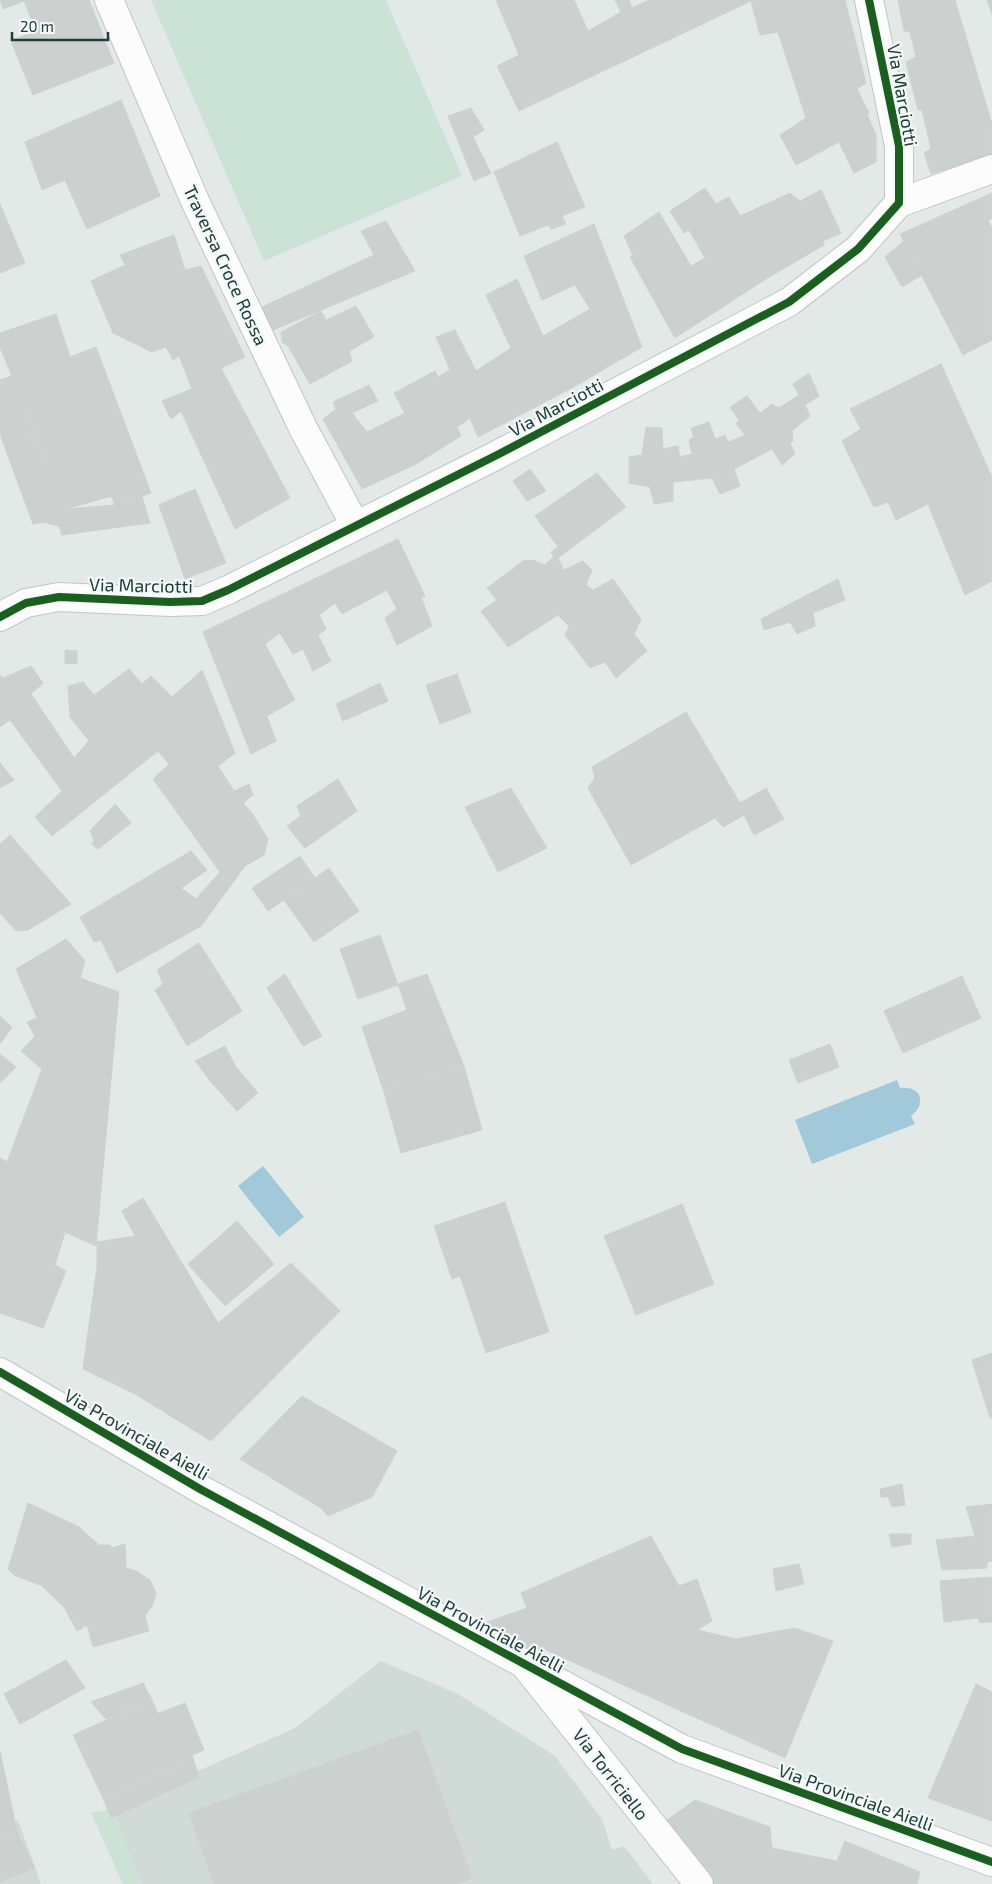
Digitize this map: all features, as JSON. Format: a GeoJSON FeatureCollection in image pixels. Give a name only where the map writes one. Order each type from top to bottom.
{"type":"FeatureCollection","features":[{"type":"Feature","properties":{"kind":"street","name":"Traversa Croce Rossa"},"geometry":{"type":"LineString","coordinates":[[109,0],[195,201],[303,428],[355,525]]}},
{"type":"Feature","properties":{"kind":"street","name":"Via Marciotti"},"geometry":{"type":"LineString","coordinates":[[0,617],[26,603],[59,598],[170,602],[202,601],[228,590],[495,456],[789,302],[858,248],[899,202],[898,146],[869,0]]}},
{"type":"Feature","properties":{"kind":"street"},"geometry":{"type":"LineString","coordinates":[[899,202],[992,169]]}},
{"type":"Feature","properties":{"kind":"street","name":"Via Provinciale Aielli"},"geometry":{"type":"LineString","coordinates":[[0,1372],[200,1489],[682,1750],[992,1862]]}},
{"type":"Feature","properties":{"kind":"street","name":"Via Torriciello"},"geometry":{"type":"LineString","coordinates":[[524,1664],[698,1884]]}},
{"type":"Feature","properties":{"kind":"shaded area"},"geometry":{"type":"Polygon","coordinates":[[[381,1661],[458,1694],[555,1756],[602,1819],[612,1850],[624,1846],[653,1884],[141,1884],[112,1809],[295,1728],[381,1661]]]}},
{"type":"Feature","properties":{"kind":"shaded area"},"geometry":{"type":"Polygon","coordinates":[[[18,1820],[41,1884],[0,1884],[0,1827],[18,1820]]]}},
{"type":"Feature","properties":{"kind":"green space"},"geometry":{"type":"Polygon","coordinates":[[[151,0],[386,0],[462,176],[264,261],[151,0]]]}},
{"type":"Feature","properties":{"kind":"green space"},"geometry":{"type":"Polygon","coordinates":[[[112,1809],[141,1884],[123,1884],[91,1813],[112,1809]]]}},
{"type":"Feature","properties":{"kind":"water"},"geometry":{"type":"Polygon","coordinates":[[[897,1080],[900,1088],[913,1089],[919,1096],[919,1106],[911,1116],[915,1124],[812,1164],[795,1120],[897,1080]]]}},
{"type":"Feature","properties":{"kind":"water"},"geometry":{"type":"Polygon","coordinates":[[[263,1166],[304,1217],[279,1237],[238,1186],[263,1166]]]}},
{"type":"Feature","properties":{"kind":"building"},"geometry":{"type":"Polygon","coordinates":[[[0,0],[89,0],[114,63],[33,95],[11,41],[36,31],[24,1],[3,9],[0,0]]]}},
{"type":"Feature","properties":{"kind":"building"},"geometry":{"type":"Polygon","coordinates":[[[496,0],[574,0],[588,31],[621,12],[615,0],[629,0],[632,8],[649,0],[845,0],[866,83],[857,89],[869,113],[867,114],[876,135],[876,162],[854,173],[839,142],[796,165],[780,135],[806,118],[778,32],[760,35],[751,1],[519,111],[497,66],[519,55],[496,0]]]}},
{"type":"Feature","properties":{"kind":"building"},"geometry":{"type":"Polygon","coordinates":[[[898,0],[955,0],[992,124],[992,155],[931,174],[924,153],[931,149],[922,110],[918,110],[906,62],[916,57],[910,32],[904,31],[898,0]]]}},
{"type":"Feature","properties":{"kind":"building"},"geometry":{"type":"Polygon","coordinates":[[[987,0],[992,0],[992,15],[987,0]]]}},
{"type":"Feature","properties":{"kind":"building"},"geometry":{"type":"Polygon","coordinates":[[[121,100],[160,196],[87,229],[65,180],[42,190],[25,142],[121,100]]]}},
{"type":"Feature","properties":{"kind":"building"},"geometry":{"type":"Polygon","coordinates":[[[471,108],[484,130],[473,137],[491,173],[474,181],[448,116],[471,108]]]}},
{"type":"Feature","properties":{"kind":"building"},"geometry":{"type":"Polygon","coordinates":[[[557,142],[585,207],[562,216],[566,224],[551,229],[548,225],[520,236],[494,172],[557,142]]]}},
{"type":"Feature","properties":{"kind":"building"},"geometry":{"type":"Polygon","coordinates":[[[705,188],[716,204],[729,197],[740,216],[790,193],[800,201],[821,190],[841,233],[823,241],[824,245],[766,279],[675,338],[630,257],[633,255],[624,236],[659,212],[691,266],[705,258],[689,230],[684,233],[670,211],[705,188]]]}},
{"type":"Feature","properties":{"kind":"building"},"geometry":{"type":"Polygon","coordinates":[[[992,193],[992,218],[988,221],[992,228],[992,340],[963,355],[900,234],[992,193]]]}},
{"type":"Feature","properties":{"kind":"building"},"geometry":{"type":"Polygon","coordinates":[[[0,204],[25,263],[0,273],[0,204]]]}},
{"type":"Feature","properties":{"kind":"building"},"geometry":{"type":"Polygon","coordinates":[[[386,221],[415,271],[273,330],[262,307],[374,255],[361,231],[386,221]]]}},
{"type":"Feature","properties":{"kind":"building"},"geometry":{"type":"Polygon","coordinates":[[[594,224],[642,347],[570,389],[478,437],[470,418],[457,427],[461,436],[416,464],[362,489],[323,419],[336,409],[333,402],[369,385],[378,401],[352,413],[367,432],[405,413],[394,393],[435,371],[438,377],[450,370],[436,337],[455,330],[476,371],[511,348],[486,295],[517,279],[543,336],[590,309],[575,285],[542,300],[524,256],[594,224]]]}},
{"type":"Feature","properties":{"kind":"building"},"geometry":{"type":"Polygon","coordinates":[[[174,235],[185,270],[201,266],[245,357],[221,368],[290,498],[235,529],[181,411],[171,419],[162,401],[192,389],[179,356],[173,360],[166,347],[152,352],[113,333],[91,281],[125,265],[120,255],[174,235]]]}},
{"type":"Feature","properties":{"kind":"building"},"geometry":{"type":"Polygon","coordinates":[[[904,241],[922,275],[902,287],[885,257],[904,241]]]}},
{"type":"Feature","properties":{"kind":"building"},"geometry":{"type":"Polygon","coordinates":[[[356,306],[374,337],[349,351],[352,361],[310,384],[288,346],[282,342],[281,332],[321,311],[326,320],[356,306]]]}},
{"type":"Feature","properties":{"kind":"building"},"geometry":{"type":"Polygon","coordinates":[[[56,314],[70,357],[96,347],[151,493],[115,505],[111,496],[66,509],[0,347],[0,333],[56,314]]]}},
{"type":"Feature","properties":{"kind":"building"},"geometry":{"type":"Polygon","coordinates":[[[941,364],[992,477],[992,581],[965,595],[928,504],[896,520],[888,502],[874,507],[842,441],[861,429],[850,409],[941,364]]]}},
{"type":"Feature","properties":{"kind":"building"},"geometry":{"type":"Polygon","coordinates":[[[809,373],[819,396],[805,405],[810,416],[792,431],[793,441],[790,443],[795,454],[782,465],[772,449],[734,469],[740,486],[720,494],[712,478],[673,482],[673,501],[654,504],[650,487],[629,483],[629,457],[642,455],[646,427],[662,428],[663,449],[678,446],[680,457],[692,454],[689,440],[694,437],[691,428],[709,422],[715,439],[725,435],[728,442],[745,435],[736,424],[739,420],[730,407],[747,396],[760,413],[772,404],[779,408],[799,395],[793,384],[809,373]]]}},
{"type":"Feature","properties":{"kind":"building"},"geometry":{"type":"Polygon","coordinates":[[[12,376],[34,431],[30,433],[39,462],[47,462],[66,509],[115,505],[142,496],[150,523],[62,535],[59,526],[43,522],[33,524],[0,434],[0,380],[12,376]]]}},
{"type":"Feature","properties":{"kind":"building"},"geometry":{"type":"Polygon","coordinates":[[[34,431],[47,462],[39,462],[30,433],[34,431]]]}},
{"type":"Feature","properties":{"kind":"building"},"geometry":{"type":"Polygon","coordinates":[[[530,469],[546,491],[527,501],[513,481],[530,469]]]}},
{"type":"Feature","properties":{"kind":"building"},"geometry":{"type":"Polygon","coordinates":[[[597,473],[626,507],[558,558],[564,570],[583,561],[592,570],[586,585],[593,590],[613,579],[641,619],[634,634],[647,651],[616,678],[605,662],[590,668],[565,635],[569,626],[558,615],[508,647],[481,611],[497,600],[487,588],[523,561],[533,560],[544,565],[554,557],[551,552],[558,547],[535,516],[597,473]]]}},
{"type":"Feature","properties":{"kind":"building"},"geometry":{"type":"Polygon","coordinates":[[[195,489],[226,563],[185,579],[159,505],[195,489]]]}},
{"type":"Feature","properties":{"kind":"building"},"geometry":{"type":"Polygon","coordinates":[[[398,539],[425,596],[421,597],[432,626],[397,645],[385,618],[397,609],[387,590],[342,614],[335,603],[319,615],[326,629],[318,635],[331,661],[313,671],[303,649],[293,654],[280,633],[265,644],[295,700],[267,716],[276,741],[251,754],[203,632],[398,539]]]}},
{"type":"Feature","properties":{"kind":"building"},"geometry":{"type":"Polygon","coordinates":[[[838,579],[845,600],[813,613],[815,626],[797,634],[790,622],[764,630],[761,619],[838,579]]]}},
{"type":"Feature","properties":{"kind":"building"},"geometry":{"type":"Polygon","coordinates":[[[65,650],[77,651],[77,663],[65,664],[65,650]]]}},
{"type":"Feature","properties":{"kind":"building"},"geometry":{"type":"Polygon","coordinates":[[[31,666],[43,683],[31,694],[74,758],[89,741],[70,717],[68,686],[83,682],[94,695],[129,669],[142,684],[151,676],[172,697],[202,670],[235,753],[218,766],[234,791],[249,784],[253,795],[243,803],[252,813],[268,839],[264,855],[245,866],[201,926],[117,973],[101,940],[94,942],[80,917],[191,851],[207,870],[181,888],[196,899],[220,872],[153,779],[169,764],[158,751],[52,836],[35,817],[62,791],[10,720],[0,727],[0,675],[3,678],[31,666]]]}},
{"type":"Feature","properties":{"kind":"building"},"geometry":{"type":"Polygon","coordinates":[[[457,674],[471,712],[440,724],[426,685],[457,674]]]}},
{"type":"Feature","properties":{"kind":"building"},"geometry":{"type":"Polygon","coordinates":[[[380,683],[388,701],[343,721],[336,704],[380,683]]]}},
{"type":"Feature","properties":{"kind":"building"},"geometry":{"type":"Polygon","coordinates":[[[686,712],[740,803],[766,788],[784,819],[754,835],[744,815],[723,827],[715,818],[631,865],[588,788],[595,778],[592,767],[686,712]]]}},
{"type":"Feature","properties":{"kind":"building"},"geometry":{"type":"Polygon","coordinates":[[[0,763],[14,780],[0,788],[0,763]]]}},
{"type":"Feature","properties":{"kind":"building"},"geometry":{"type":"Polygon","coordinates":[[[338,779],[357,811],[305,848],[287,826],[301,816],[297,806],[338,779]]]}},
{"type":"Feature","properties":{"kind":"building"},"geometry":{"type":"Polygon","coordinates":[[[511,788],[547,848],[498,872],[465,807],[511,788]]]}},
{"type":"Feature","properties":{"kind":"building"},"geometry":{"type":"Polygon","coordinates":[[[115,804],[131,823],[98,849],[92,844],[94,840],[90,831],[115,804]]]}},
{"type":"Feature","properties":{"kind":"building"},"geometry":{"type":"Polygon","coordinates":[[[10,835],[71,904],[28,930],[16,931],[0,913],[0,844],[10,835]]]}},
{"type":"Feature","properties":{"kind":"building"},"geometry":{"type":"Polygon","coordinates":[[[300,856],[315,878],[268,911],[252,888],[300,856]]]}},
{"type":"Feature","properties":{"kind":"building"},"geometry":{"type":"Polygon","coordinates":[[[329,868],[359,911],[314,942],[284,900],[329,868]]]}},
{"type":"Feature","properties":{"kind":"building"},"geometry":{"type":"Polygon","coordinates":[[[380,935],[398,985],[358,999],[340,949],[380,935]]]}},
{"type":"Feature","properties":{"kind":"building"},"geometry":{"type":"Polygon","coordinates":[[[66,939],[85,961],[80,978],[119,992],[96,1246],[65,1232],[55,1265],[66,1271],[43,1328],[0,1313],[0,1158],[7,1162],[42,1069],[21,1051],[35,1036],[27,1022],[37,1018],[16,969],[66,939]]]}},
{"type":"Feature","properties":{"kind":"building"},"geometry":{"type":"Polygon","coordinates":[[[199,943],[242,1011],[187,1046],[155,990],[163,984],[157,970],[199,943]]]}},
{"type":"Feature","properties":{"kind":"building"},"geometry":{"type":"Polygon","coordinates":[[[285,974],[322,1036],[303,1046],[267,988],[285,974]]]}},
{"type":"Feature","properties":{"kind":"building"},"geometry":{"type":"Polygon","coordinates":[[[427,974],[464,1066],[383,1089],[362,1027],[407,1010],[398,984],[427,974]]]}},
{"type":"Feature","properties":{"kind":"building"},"geometry":{"type":"Polygon","coordinates":[[[962,976],[981,1018],[903,1053],[884,1011],[962,976]]]}},
{"type":"Feature","properties":{"kind":"building"},"geometry":{"type":"Polygon","coordinates":[[[0,1016],[12,1027],[0,1044],[0,1016]]]}},
{"type":"Feature","properties":{"kind":"building"},"geometry":{"type":"Polygon","coordinates":[[[830,1044],[839,1067],[798,1083],[789,1060],[830,1044]]]}},
{"type":"Feature","properties":{"kind":"building"},"geometry":{"type":"Polygon","coordinates":[[[225,1046],[236,1067],[258,1093],[237,1111],[195,1061],[225,1046]]]}},
{"type":"Feature","properties":{"kind":"building"},"geometry":{"type":"Polygon","coordinates":[[[0,1054],[16,1067],[0,1083],[0,1054]]]}},
{"type":"Feature","properties":{"kind":"building"},"geometry":{"type":"Polygon","coordinates":[[[464,1066],[482,1130],[401,1153],[383,1089],[464,1066]]]}},
{"type":"Feature","properties":{"kind":"building"},"geometry":{"type":"Polygon","coordinates":[[[143,1198],[218,1323],[291,1263],[340,1311],[211,1441],[135,1394],[83,1369],[97,1267],[97,1242],[135,1236],[122,1211],[143,1198]]]}},
{"type":"Feature","properties":{"kind":"building"},"geometry":{"type":"Polygon","coordinates":[[[505,1202],[549,1332],[486,1353],[460,1276],[452,1279],[434,1226],[505,1202]]]}},
{"type":"Feature","properties":{"kind":"building"},"geometry":{"type":"Polygon","coordinates":[[[682,1204],[714,1284],[636,1315],[604,1236],[682,1204]]]}},
{"type":"Feature","properties":{"kind":"building"},"geometry":{"type":"Polygon","coordinates":[[[237,1221],[274,1264],[225,1306],[188,1264],[237,1221]]]}},
{"type":"Feature","properties":{"kind":"building"},"geometry":{"type":"Polygon","coordinates":[[[992,1353],[992,1418],[990,1418],[972,1360],[992,1353]]]}},
{"type":"Feature","properties":{"kind":"building"},"geometry":{"type":"Polygon","coordinates":[[[302,1396],[397,1451],[372,1497],[328,1516],[321,1508],[240,1459],[302,1396]]]}},
{"type":"Feature","properties":{"kind":"building"},"geometry":{"type":"Polygon","coordinates":[[[902,1484],[905,1505],[892,1507],[888,1497],[881,1497],[880,1489],[902,1484]]]}},
{"type":"Feature","properties":{"kind":"building"},"geometry":{"type":"Polygon","coordinates":[[[28,1503],[79,1527],[99,1545],[110,1545],[112,1548],[125,1544],[126,1568],[136,1571],[150,1580],[156,1593],[153,1604],[145,1616],[149,1631],[93,1647],[87,1625],[77,1631],[64,1607],[42,1586],[14,1575],[8,1569],[28,1503]]]}},
{"type":"Feature","properties":{"kind":"building"},"geometry":{"type":"Polygon","coordinates":[[[992,1504],[992,1561],[987,1562],[987,1568],[942,1570],[936,1540],[975,1536],[966,1507],[992,1504]]]}},
{"type":"Feature","properties":{"kind":"building"},"geometry":{"type":"Polygon","coordinates":[[[889,1534],[911,1534],[911,1544],[892,1547],[889,1534]]]}},
{"type":"Feature","properties":{"kind":"building"},"geometry":{"type":"Polygon","coordinates":[[[651,1536],[679,1586],[697,1579],[712,1621],[697,1630],[736,1639],[794,1628],[833,1641],[785,1758],[544,1649],[529,1658],[479,1625],[527,1608],[521,1593],[651,1536]]]}},
{"type":"Feature","properties":{"kind":"building"},"geometry":{"type":"Polygon","coordinates":[[[799,1564],[804,1584],[776,1591],[773,1569],[799,1564]]]}},
{"type":"Feature","properties":{"kind":"building"},"geometry":{"type":"Polygon","coordinates":[[[992,1577],[992,1622],[980,1623],[978,1618],[944,1622],[940,1581],[992,1577]]]}},
{"type":"Feature","properties":{"kind":"building"},"geometry":{"type":"Polygon","coordinates":[[[66,1660],[85,1688],[20,1724],[4,1694],[66,1660]]]}},
{"type":"Feature","properties":{"kind":"building"},"geometry":{"type":"Polygon","coordinates":[[[143,1683],[152,1700],[106,1719],[91,1702],[143,1683]]]}},
{"type":"Feature","properties":{"kind":"building"},"geometry":{"type":"Polygon","coordinates":[[[976,1684],[992,1692],[992,1821],[928,1798],[976,1684]]]}},
{"type":"Feature","properties":{"kind":"building"},"geometry":{"type":"Polygon","coordinates":[[[152,1700],[180,1765],[103,1798],[73,1735],[152,1700]]]}},
{"type":"Feature","properties":{"kind":"building"},"geometry":{"type":"Polygon","coordinates":[[[185,1703],[204,1750],[192,1755],[199,1777],[111,1818],[103,1798],[180,1765],[157,1714],[185,1703]]]}},
{"type":"Feature","properties":{"kind":"building"},"geometry":{"type":"Polygon","coordinates":[[[418,1730],[472,1878],[456,1884],[214,1884],[189,1813],[418,1730]]]}},
{"type":"Feature","properties":{"kind":"building"},"geometry":{"type":"Polygon","coordinates":[[[0,1751],[17,1832],[0,1839],[0,1751]]]}},
{"type":"Feature","properties":{"kind":"building"},"geometry":{"type":"Polygon","coordinates":[[[695,1800],[770,1827],[772,1848],[837,1861],[845,1841],[920,1872],[917,1884],[714,1884],[663,1823],[695,1800]]]}},
{"type":"Feature","properties":{"kind":"building"},"geometry":{"type":"Polygon","coordinates":[[[17,1832],[35,1868],[0,1882],[0,1839],[17,1832]]]}},
{"type":"Feature","properties":{"kind":"cycle path"},"geometry":{"type":"LineString","coordinates":[[0,617],[26,603],[59,597],[170,602],[202,601],[228,590],[495,456],[789,302],[858,249],[899,203],[899,146],[869,0]]}},
{"type":"Feature","properties":{"kind":"cycle path"},"geometry":{"type":"LineString","coordinates":[[0,1372],[200,1489],[682,1749],[992,1862]]}}]}
